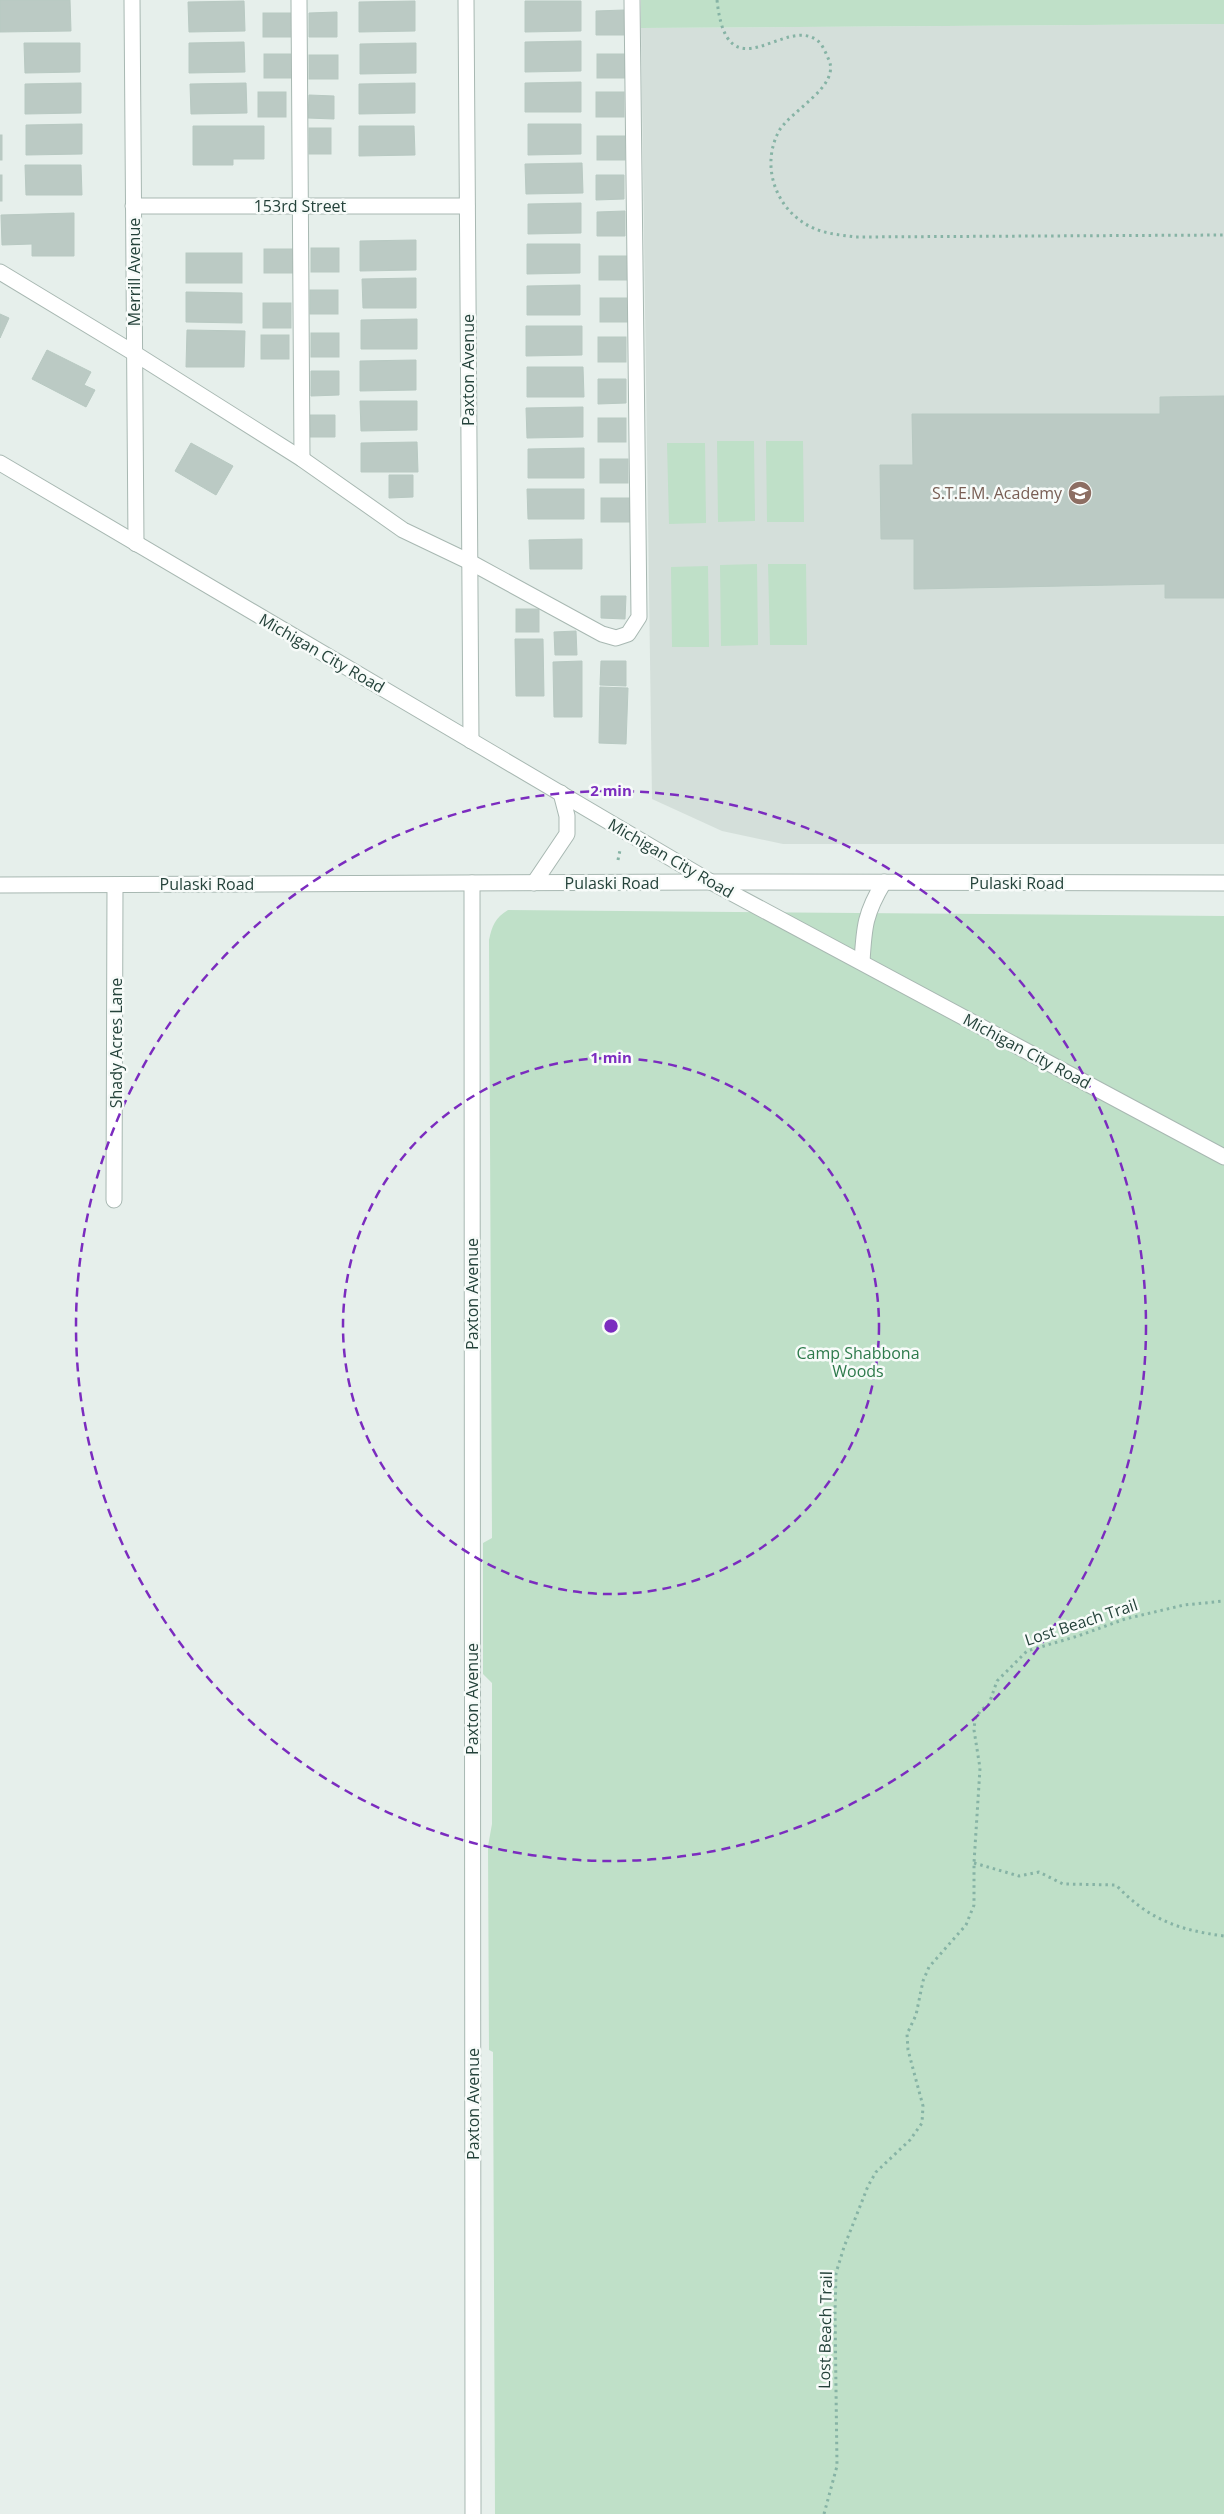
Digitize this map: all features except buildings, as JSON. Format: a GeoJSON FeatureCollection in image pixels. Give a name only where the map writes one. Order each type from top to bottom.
{"type":"FeatureCollection","features":[{"type":"Feature","properties":{"kind":"street","name":"Merrill Avenue"},"geometry":{"type":"LineString","coordinates":[[132,0],[136,544]]}},
{"type":"Feature","properties":{"kind":"street"},"geometry":{"type":"LineString","coordinates":[[299,0],[302,459]]}},
{"type":"Feature","properties":{"kind":"street","name":"Paxton Avenue"},"geometry":{"type":"LineString","coordinates":[[466,0],[471,741]]}},
{"type":"Feature","properties":{"kind":"street"},"geometry":{"type":"LineString","coordinates":[[0,272],[134,353],[302,459],[403,530],[470,562],[602,634],[616,638],[628,634],[639,617],[632,0]]}},
{"type":"Feature","properties":{"kind":"street","name":"153rd Street"},"geometry":{"type":"LineString","coordinates":[[133,206],[468,206]]}},
{"type":"Feature","properties":{"kind":"street","name":"Michigan City Road"},"geometry":{"type":"LineString","coordinates":[[0,463],[711,882],[1224,1157]]}},
{"type":"Feature","properties":{"kind":"street"},"geometry":{"type":"LineString","coordinates":[[534,883],[567,834],[567,816],[561,794]]}},
{"type":"Feature","properties":{"kind":"street","name":"Pulaski Road"},"geometry":{"type":"LineString","coordinates":[[0,885],[711,882],[1224,883]]}},
{"type":"Feature","properties":{"kind":"street"},"geometry":{"type":"LineString","coordinates":[[862,962],[864,929],[870,905],[884,882]]}},
{"type":"Feature","properties":{"kind":"street","name":"Paxton Avenue"},"geometry":{"type":"LineString","coordinates":[[472,883],[473,2514]]}},
{"type":"Feature","properties":{"kind":"street","name":"Shady Acres Lane"},"geometry":{"type":"LineString","coordinates":[[114,1200],[116,885]]}},
{"type":"Feature","properties":{"kind":"path"},"geometry":{"type":"LineString","coordinates":[[717,0],[722,28],[736,44],[748,49],[761,48],[788,37],[807,35],[818,41],[830,64],[830,74],[827,82],[789,117],[780,130],[772,153],[773,181],[779,198],[790,212],[811,227],[832,234],[856,237],[1224,234]]}},
{"type":"Feature","properties":{"kind":"path"},"geometry":{"type":"LineString","coordinates":[[618,860],[621,846]]}},
{"type":"Feature","properties":{"kind":"path","name":"Lost Beach Trail"},"geometry":{"type":"LineString","coordinates":[[824,2514],[837,2466],[836,2273],[868,2186],[876,2172],[910,2140],[922,2123],[923,2106],[908,2050],[907,2034],[916,2015],[923,1980],[929,1967],[966,1925],[974,1905],[974,1863],[980,1768],[974,1730],[975,1719],[981,1710],[989,1704],[996,1681],[1027,1651],[1078,1636],[1125,1619],[1184,1605],[1224,1601]]}},
{"type":"Feature","properties":{"kind":"path"},"geometry":{"type":"LineString","coordinates":[[974,1863],[1019,1876],[1039,1872],[1063,1884],[1116,1885],[1131,1901],[1158,1918],[1190,1932],[1224,1936]]}},
{"type":"Feature","properties":{"kind":"shaded area"},"geometry":{"type":"Polygon","coordinates":[[[1224,24],[1224,844],[783,844],[722,831],[652,799],[641,28],[1224,24]]]}},
{"type":"Feature","properties":{"kind":"green space"},"geometry":{"type":"Polygon","coordinates":[[[641,0],[1224,0],[1224,24],[641,28],[641,0]]]}},
{"type":"Feature","properties":{"kind":"green space"},"geometry":{"type":"Polygon","coordinates":[[[717,441],[754,441],[755,521],[718,522],[717,441]]]}},
{"type":"Feature","properties":{"kind":"green space"},"geometry":{"type":"Polygon","coordinates":[[[766,441],[803,441],[804,522],[767,522],[766,441]]]}},
{"type":"Feature","properties":{"kind":"green space"},"geometry":{"type":"Polygon","coordinates":[[[667,443],[705,443],[706,523],[669,524],[667,443]]]}},
{"type":"Feature","properties":{"kind":"green space"},"geometry":{"type":"Polygon","coordinates":[[[757,564],[758,645],[721,646],[720,565],[757,564]]]}},
{"type":"Feature","properties":{"kind":"green space"},"geometry":{"type":"Polygon","coordinates":[[[768,564],[806,564],[807,645],[770,645],[768,564]]]}},
{"type":"Feature","properties":{"kind":"green space"},"geometry":{"type":"Polygon","coordinates":[[[708,566],[709,647],[672,647],[671,567],[708,566]]]}},
{"type":"Feature","properties":{"kind":"green space","name":"Camp Shabbona Woods"},"geometry":{"type":"Polygon","coordinates":[[[508,910],[1224,916],[1224,2514],[495,2514],[493,2052],[489,2050],[488,1846],[492,1824],[492,1683],[483,1674],[483,1543],[492,1538],[489,940],[495,923],[508,910]]]}},
{"type":"Feature","properties":{"kind":"place","name":"S.T.E.M. Academy"},"geometry":{"type":"Point","coordinates":[1080,493]}}]}
